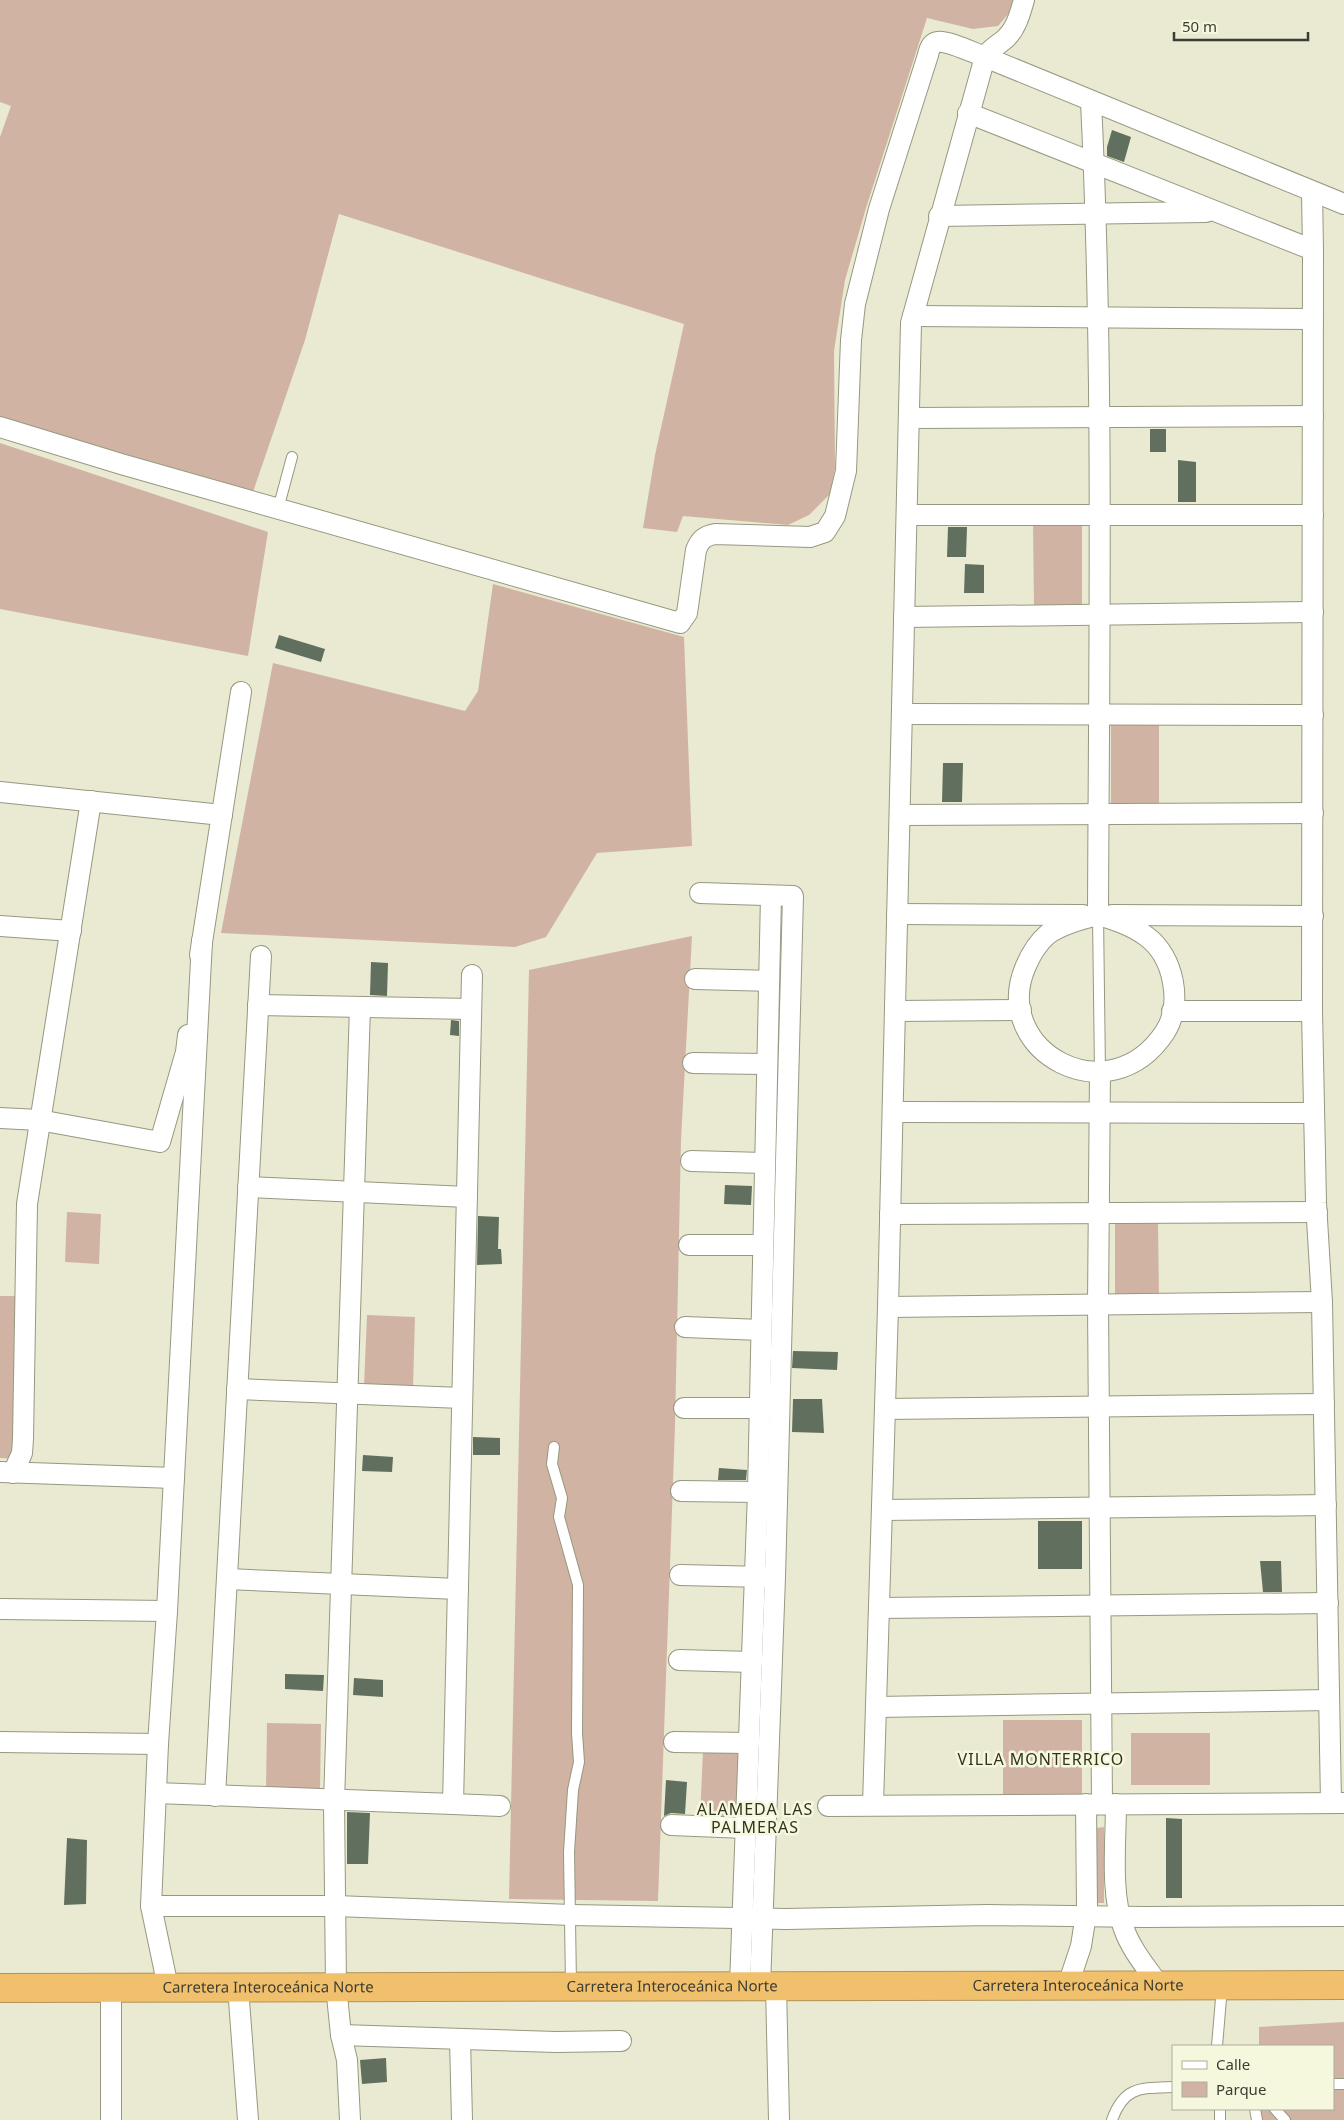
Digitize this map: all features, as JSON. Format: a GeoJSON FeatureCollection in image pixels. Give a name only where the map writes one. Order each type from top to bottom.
{"type":"FeatureCollection","features":[{"type":"Feature","properties":{"kind":"highway","name":"Carretera Interoceánica Norte"},"geometry":{"type":"LineString","coordinates":[[0,1988],[1158,1984],[1222,1987],[1344,1985]]}},
{"type":"Feature","properties":{"kind":"street"},"geometry":{"type":"LineString","coordinates":[[873,1806],[888,1307],[911,323],[939,216],[985,57],[990,50],[1007,37],[1019,18],[1024,0]]}},
{"type":"Feature","properties":{"kind":"street"},"geometry":{"type":"LineString","coordinates":[[0,427],[278,509],[680,623],[687,613],[696,550],[706,536],[715,534],[810,537],[825,532],[835,516],[846,471],[851,340],[855,304],[880,209],[930,48],[938,42],[985,57],[1344,204]]}},
{"type":"Feature","properties":{"kind":"street"},"geometry":{"type":"LineString","coordinates":[[1091,101],[1096,214],[1100,515],[1098,915]]}},
{"type":"Feature","properties":{"kind":"street"},"geometry":{"type":"LineString","coordinates":[[968,113],[1313,250]]}},
{"type":"Feature","properties":{"kind":"street"},"geometry":{"type":"LineString","coordinates":[[828,1806],[1338,1803],[1329,1700],[1322,1302],[1316,1212],[1312,1011],[1314,813],[1312,192]]}},
{"type":"Feature","properties":{"kind":"street"},"geometry":{"type":"LineString","coordinates":[[939,216],[1216,212]]}},
{"type":"Feature","properties":{"kind":"street"},"geometry":{"type":"LineString","coordinates":[[913,316],[1313,319]]}},
{"type":"Feature","properties":{"kind":"street"},"geometry":{"type":"LineString","coordinates":[[909,418],[1313,416]]}},
{"type":"Feature","properties":{"kind":"street"},"geometry":{"type":"LineString","coordinates":[[907,515],[1313,515]]}},
{"type":"Feature","properties":{"kind":"street"},"geometry":{"type":"LineString","coordinates":[[904,617],[1313,612]]}},
{"type":"Feature","properties":{"kind":"street"},"geometry":{"type":"LineString","coordinates":[[0,1118],[39,1120],[160,1142],[186,1052],[241,692]]}},
{"type":"Feature","properties":{"kind":"street"},"geometry":{"type":"LineString","coordinates":[[902,714],[1313,715]]}},
{"type":"Feature","properties":{"kind":"street"},"geometry":{"type":"LineString","coordinates":[[0,792],[222,815]]}},
{"type":"Feature","properties":{"kind":"street"},"geometry":{"type":"LineString","coordinates":[[6,1473],[22,1453],[27,1204],[91,801]]}},
{"type":"Feature","properties":{"kind":"street"},"geometry":{"type":"LineString","coordinates":[[900,815],[1314,813]]}},
{"type":"Feature","properties":{"kind":"street"},"geometry":{"type":"LineString","coordinates":[[700,893],[793,896],[775,1577],[753,1919]]}},
{"type":"Feature","properties":{"kind":"street"},"geometry":{"type":"LineString","coordinates":[[771,896],[758,1492],[746,1828],[759,1986],[779,2120]]}},
{"type":"Feature","properties":{"kind":"street"},"geometry":{"type":"LineString","coordinates":[[897,914],[1312,916]]}},
{"type":"Feature","properties":{"kind":"street"},"geometry":{"type":"LineString","coordinates":[[1098,915],[1125,923],[1148,937],[1164,956],[1173,979],[1174,1003],[1168,1027],[1155,1047],[1136,1063],[1112,1071],[1088,1073],[1064,1066],[1044,1052],[1028,1031],[1021,1010],[1021,979],[1031,954],[1048,934],[1072,922],[1098,915]]}},
{"type":"Feature","properties":{"kind":"street"},"geometry":{"type":"LineString","coordinates":[[0,926],[71,931]]}},
{"type":"Feature","properties":{"kind":"street"},"geometry":{"type":"LineString","coordinates":[[168,1987],[151,1906],[158,1744],[167,1611],[202,941]]}},
{"type":"Feature","properties":{"kind":"street"},"geometry":{"type":"LineString","coordinates":[[215,1796],[261,956]]}},
{"type":"Feature","properties":{"kind":"street"},"geometry":{"type":"LineString","coordinates":[[454,1804],[472,974]]}},
{"type":"Feature","properties":{"kind":"street"},"geometry":{"type":"LineString","coordinates":[[695,979],[769,981]]}},
{"type":"Feature","properties":{"kind":"street"},"geometry":{"type":"LineString","coordinates":[[258,1005],[471,1009]]}},
{"type":"Feature","properties":{"kind":"street"},"geometry":{"type":"LineString","coordinates":[[350,2120],[347,2060],[341,2035],[336,1986],[334,1800],[360,1007]]}},
{"type":"Feature","properties":{"kind":"street"},"geometry":{"type":"LineString","coordinates":[[895,1010],[1021,1010]]}},
{"type":"Feature","properties":{"kind":"street"},"geometry":{"type":"LineString","coordinates":[[1172,1011],[1312,1011]]}},
{"type":"Feature","properties":{"kind":"street"},"geometry":{"type":"LineString","coordinates":[[693,1063],[767,1064]]}},
{"type":"Feature","properties":{"kind":"street"},"geometry":{"type":"LineString","coordinates":[[1068,1985],[1081,1946],[1101,1804],[1098,1407],[1100,1072]]}},
{"type":"Feature","properties":{"kind":"street"},"geometry":{"type":"LineString","coordinates":[[892,1112],[1314,1113]]}},
{"type":"Feature","properties":{"kind":"street"},"geometry":{"type":"LineString","coordinates":[[691,1161],[765,1163]]}},
{"type":"Feature","properties":{"kind":"street"},"geometry":{"type":"LineString","coordinates":[[248,1187],[467,1197]]}},
{"type":"Feature","properties":{"kind":"street"},"geometry":{"type":"LineString","coordinates":[[890,1214],[1316,1212]]}},
{"type":"Feature","properties":{"kind":"street"},"geometry":{"type":"LineString","coordinates":[[689,1245],[763,1246]]}},
{"type":"Feature","properties":{"kind":"street"},"geometry":{"type":"LineString","coordinates":[[888,1307],[1322,1302]]}},
{"type":"Feature","properties":{"kind":"street"},"geometry":{"type":"LineString","coordinates":[[685,1328],[761,1330]]}},
{"type":"Feature","properties":{"kind":"street"},"geometry":{"type":"LineString","coordinates":[[237,1389],[462,1398]]}},
{"type":"Feature","properties":{"kind":"street"},"geometry":{"type":"LineString","coordinates":[[885,1409],[1324,1404]]}},
{"type":"Feature","properties":{"kind":"street"},"geometry":{"type":"LineString","coordinates":[[684,1408],[780,1408]]}},
{"type":"Feature","properties":{"kind":"street"},"geometry":{"type":"LineString","coordinates":[[6,1473],[174,1478]]}},
{"type":"Feature","properties":{"kind":"street"},"geometry":{"type":"LineString","coordinates":[[681,1491],[758,1492]]}},
{"type":"Feature","properties":{"kind":"street"},"geometry":{"type":"LineString","coordinates":[[882,1510],[1326,1505]]}},
{"type":"Feature","properties":{"kind":"street"},"geometry":{"type":"LineString","coordinates":[[680,1575],[775,1577]]}},
{"type":"Feature","properties":{"kind":"street"},"geometry":{"type":"LineString","coordinates":[[227,1579],[458,1589]]}},
{"type":"Feature","properties":{"kind":"street"},"geometry":{"type":"LineString","coordinates":[[879,1608],[1328,1603]]}},
{"type":"Feature","properties":{"kind":"street"},"geometry":{"type":"LineString","coordinates":[[0,1609],[167,1611]]}},
{"type":"Feature","properties":{"kind":"street"},"geometry":{"type":"LineString","coordinates":[[679,1660],[752,1662]]}},
{"type":"Feature","properties":{"kind":"street"},"geometry":{"type":"LineString","coordinates":[[876,1707],[1329,1700]]}},
{"type":"Feature","properties":{"kind":"street"},"geometry":{"type":"LineString","coordinates":[[0,1742],[158,1744]]}},
{"type":"Feature","properties":{"kind":"street"},"geometry":{"type":"LineString","coordinates":[[674,1742],[749,1743]]}},
{"type":"Feature","properties":{"kind":"street"},"geometry":{"type":"LineString","coordinates":[[156,1793],[500,1806]]}},
{"type":"Feature","properties":{"kind":"street"},"geometry":{"type":"LineString","coordinates":[[1101,1804],[1116,1872],[1117,1908],[1130,1942],[1158,1984]]}},
{"type":"Feature","properties":{"kind":"street"},"geometry":{"type":"LineString","coordinates":[[671,1825],[746,1828]]}},
{"type":"Feature","properties":{"kind":"street"},"geometry":{"type":"LineString","coordinates":[[151,1906],[336,1906],[571,1915],[753,1919],[988,1915],[1344,1916]]}},
{"type":"Feature","properties":{"kind":"street"},"geometry":{"type":"LineString","coordinates":[[238,1987],[248,2120]]}},
{"type":"Feature","properties":{"kind":"street"},"geometry":{"type":"LineString","coordinates":[[111,1988],[111,2120]]}},
{"type":"Feature","properties":{"kind":"street"},"geometry":{"type":"LineString","coordinates":[[341,2035],[556,2042],[621,2041]]}},
{"type":"Feature","properties":{"kind":"street"},"geometry":{"type":"LineString","coordinates":[[460,2039],[462,2120]]}},
{"type":"Feature","properties":{"kind":"lane"},"geometry":{"type":"LineString","coordinates":[[278,509],[292,457]]}},
{"type":"Feature","properties":{"kind":"lane"},"geometry":{"type":"LineString","coordinates":[[1098,915],[1100,1072]]}},
{"type":"Feature","properties":{"kind":"lane"},"geometry":{"type":"LineString","coordinates":[[554,1447],[552,1464],[562,1498],[559,1517],[578,1585],[576,1733],[579,1762],[573,1790],[569,1852],[571,1986]]}},
{"type":"Feature","properties":{"kind":"lane"},"geometry":{"type":"LineString","coordinates":[[1218,2045],[1222,1987]]}},
{"type":"Feature","properties":{"kind":"lane"},"geometry":{"type":"LineString","coordinates":[[1112,2120],[1116,2107],[1124,2097],[1134,2090],[1172,2087]]}},
{"type":"Feature","properties":{"kind":"lane"},"geometry":{"type":"LineString","coordinates":[[1276,2110],[1285,2120]]}},
{"type":"Feature","properties":{"kind":"green space"},"geometry":{"type":"Polygon","coordinates":[[[0,0],[1013,0],[1009,13],[998,26],[973,29],[927,18],[845,280],[834,351],[835,468],[830,494],[809,515],[788,525],[683,516],[677,532],[643,528],[655,455],[684,324],[339,214],[305,340],[253,492],[0,417],[0,137],[11,106],[0,102],[0,0]]]}},
{"type":"Feature","properties":{"kind":"green space"},"geometry":{"type":"Polygon","coordinates":[[[0,443],[268,532],[248,656],[0,609],[0,443]]]}},
{"type":"Feature","properties":{"kind":"green space"},"geometry":{"type":"Polygon","coordinates":[[[1033,523],[1082,523],[1082,606],[1034,606],[1033,523]]]}},
{"type":"Feature","properties":{"kind":"green space"},"geometry":{"type":"Polygon","coordinates":[[[493,584],[684,637],[692,846],[597,853],[546,937],[515,947],[221,933],[273,663],[465,711],[478,691],[493,584]]]}},
{"type":"Feature","properties":{"kind":"green space"},"geometry":{"type":"Polygon","coordinates":[[[1111,721],[1159,721],[1159,804],[1111,804],[1111,721]]]}},
{"type":"Feature","properties":{"kind":"green space"},"geometry":{"type":"Polygon","coordinates":[[[692,936],[681,1140],[675,1426],[658,1901],[509,1899],[529,970],[692,936]]]}},
{"type":"Feature","properties":{"kind":"green space"},"geometry":{"type":"Polygon","coordinates":[[[67,1212],[101,1214],[99,1264],[65,1262],[67,1212]]]}},
{"type":"Feature","properties":{"kind":"green space"},"geometry":{"type":"Polygon","coordinates":[[[1115,1223],[1158,1223],[1159,1300],[1115,1300],[1115,1223]]]}},
{"type":"Feature","properties":{"kind":"green space"},"geometry":{"type":"Polygon","coordinates":[[[0,1296],[21,1296],[16,1459],[0,1458],[0,1296]]]}},
{"type":"Feature","properties":{"kind":"green space"},"geometry":{"type":"Polygon","coordinates":[[[367,1315],[415,1317],[413,1387],[364,1386],[367,1315]]]}},
{"type":"Feature","properties":{"kind":"green space"},"geometry":{"type":"Polygon","coordinates":[[[1003,1720],[1082,1720],[1082,1798],[1003,1798],[1003,1720]]]}},
{"type":"Feature","properties":{"kind":"green space"},"geometry":{"type":"Polygon","coordinates":[[[267,1723],[321,1724],[320,1790],[266,1789],[267,1723]]]}},
{"type":"Feature","properties":{"kind":"green space"},"geometry":{"type":"Polygon","coordinates":[[[1131,1733],[1210,1733],[1210,1785],[1131,1785],[1131,1733]]]}},
{"type":"Feature","properties":{"kind":"green space"},"geometry":{"type":"Polygon","coordinates":[[[703,1751],[739,1752],[738,1818],[700,1817],[703,1751]]]}},
{"type":"Feature","properties":{"kind":"green space"},"geometry":{"type":"Polygon","coordinates":[[[1104,1827],[1104,1903],[1097,1903],[1096,1828],[1104,1827]]]}},
{"type":"Feature","properties":{"kind":"green space"},"geometry":{"type":"Polygon","coordinates":[[[1344,2022],[1344,2120],[1260,2120],[1260,2110],[1334,2110],[1334,2045],[1259,2045],[1259,2027],[1344,2022]]]}},
{"type":"Feature","properties":{"kind":"building"},"geometry":{"type":"Polygon","coordinates":[[[1112,130],[1131,137],[1124,162],[1107,156],[1107,147],[1112,130]]]}},
{"type":"Feature","properties":{"kind":"building"},"geometry":{"type":"Polygon","coordinates":[[[1150,429],[1166,429],[1166,452],[1150,452],[1150,429]]]}},
{"type":"Feature","properties":{"kind":"building"},"geometry":{"type":"Polygon","coordinates":[[[1178,460],[1196,462],[1196,502],[1178,502],[1178,460]]]}},
{"type":"Feature","properties":{"kind":"building"},"geometry":{"type":"Polygon","coordinates":[[[948,527],[967,527],[966,557],[947,557],[948,527]]]}},
{"type":"Feature","properties":{"kind":"building"},"geometry":{"type":"Polygon","coordinates":[[[965,564],[984,565],[984,593],[964,593],[965,564]]]}},
{"type":"Feature","properties":{"kind":"building"},"geometry":{"type":"Polygon","coordinates":[[[279,635],[325,649],[321,662],[275,648],[279,635]]]}},
{"type":"Feature","properties":{"kind":"building"},"geometry":{"type":"Polygon","coordinates":[[[943,763],[963,763],[962,802],[942,802],[943,763]]]}},
{"type":"Feature","properties":{"kind":"building"},"geometry":{"type":"Polygon","coordinates":[[[371,962],[388,963],[387,996],[370,995],[371,962]]]}},
{"type":"Feature","properties":{"kind":"building"},"geometry":{"type":"Polygon","coordinates":[[[451,1020],[459,1021],[459,1036],[450,1035],[451,1020]]]}},
{"type":"Feature","properties":{"kind":"building"},"geometry":{"type":"Polygon","coordinates":[[[725,1185],[752,1186],[751,1205],[724,1204],[725,1185]]]}},
{"type":"Feature","properties":{"kind":"building"},"geometry":{"type":"Polygon","coordinates":[[[478,1216],[499,1217],[498,1249],[501,1249],[502,1264],[477,1265],[478,1216]]]}},
{"type":"Feature","properties":{"kind":"building"},"geometry":{"type":"Polygon","coordinates":[[[793,1351],[838,1352],[837,1370],[792,1368],[793,1351]]]}},
{"type":"Feature","properties":{"kind":"building"},"geometry":{"type":"Polygon","coordinates":[[[793,1399],[822,1399],[824,1433],[792,1432],[793,1399]]]}},
{"type":"Feature","properties":{"kind":"building"},"geometry":{"type":"Polygon","coordinates":[[[473,1437],[500,1438],[500,1455],[473,1455],[473,1437]]]}},
{"type":"Feature","properties":{"kind":"building"},"geometry":{"type":"Polygon","coordinates":[[[363,1455],[393,1457],[392,1472],[362,1471],[363,1455]]]}},
{"type":"Feature","properties":{"kind":"building"},"geometry":{"type":"Polygon","coordinates":[[[719,1468],[747,1470],[746,1480],[718,1480],[719,1468]]]}},
{"type":"Feature","properties":{"kind":"building"},"geometry":{"type":"Polygon","coordinates":[[[1038,1521],[1082,1521],[1082,1569],[1038,1569],[1038,1521]]]}},
{"type":"Feature","properties":{"kind":"building"},"geometry":{"type":"Polygon","coordinates":[[[1260,1561],[1281,1561],[1282,1592],[1263,1592],[1260,1561]]]}},
{"type":"Feature","properties":{"kind":"building"},"geometry":{"type":"Polygon","coordinates":[[[285,1674],[324,1675],[323,1691],[285,1689],[285,1674]]]}},
{"type":"Feature","properties":{"kind":"building"},"geometry":{"type":"Polygon","coordinates":[[[354,1678],[383,1680],[383,1697],[353,1695],[354,1678]]]}},
{"type":"Feature","properties":{"kind":"building"},"geometry":{"type":"Polygon","coordinates":[[[666,1780],[687,1782],[685,1814],[671,1813],[664,1816],[666,1780]]]}},
{"type":"Feature","properties":{"kind":"building"},"geometry":{"type":"Polygon","coordinates":[[[347,1812],[370,1813],[368,1864],[347,1864],[347,1812]]]}},
{"type":"Feature","properties":{"kind":"building"},"geometry":{"type":"Polygon","coordinates":[[[1166,1818],[1182,1819],[1182,1898],[1166,1898],[1166,1818]]]}},
{"type":"Feature","properties":{"kind":"building"},"geometry":{"type":"Polygon","coordinates":[[[67,1838],[87,1840],[86,1904],[64,1905],[67,1838]]]}},
{"type":"Feature","properties":{"kind":"building"},"geometry":{"type":"Polygon","coordinates":[[[386,2058],[387,2082],[362,2084],[360,2060],[386,2058]]]}},
{"type":"Feature","properties":{"kind":"district","name":"VILLA MONTERRICO"},"geometry":{"type":"Point","coordinates":[1041,1759]}},
{"type":"Feature","properties":{"kind":"district","name":"ALAMEDA LAS PALMERAS"},"geometry":{"type":"Point","coordinates":[755,1818]}}]}
